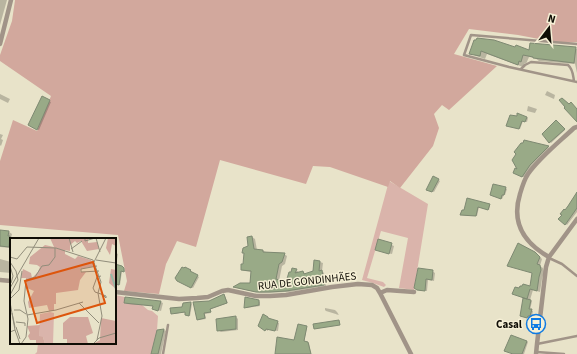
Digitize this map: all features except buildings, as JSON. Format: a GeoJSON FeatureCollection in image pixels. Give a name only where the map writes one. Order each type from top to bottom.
{"type":"FeatureCollection","features":[{"type":"Feature","properties":{"kind":"street"},"geometry":{"type":"LineString","coordinates":[[0,44],[11,0]]}},
{"type":"Feature","properties":{"kind":"street"},"geometry":{"type":"LineString","coordinates":[[0,21],[5,23]]}},
{"type":"Feature","properties":{"kind":"street"},"geometry":{"type":"LineString","coordinates":[[549,257],[539,252],[527,240],[517,220],[517,204],[527,175],[541,159],[574,128],[577,127]]}},
{"type":"Feature","properties":{"kind":"street"},"geometry":{"type":"LineString","coordinates":[[536,353],[546,267],[549,257],[577,219]]}},
{"type":"Feature","properties":{"kind":"street"},"geometry":{"type":"LineString","coordinates":[[0,280],[10,281]]}},
{"type":"Feature","properties":{"kind":"street","name":"RUA DE GONDINHÃES"},"geometry":{"type":"LineString","coordinates":[[116,292],[179,299],[208,296],[228,290],[256,296],[270,296],[358,284],[372,285],[377,288],[380,293]]}},
{"type":"Feature","properties":{"kind":"street"},"geometry":{"type":"LineString","coordinates":[[411,354],[380,293],[387,290],[414,292]]}},
{"type":"Feature","properties":{"kind":"lane"},"geometry":{"type":"LineString","coordinates":[[521,69],[531,62],[570,66],[575,81],[521,69],[464,55],[471,35],[577,44]]}},
{"type":"Feature","properties":{"kind":"lane"},"geometry":{"type":"LineString","coordinates":[[549,257],[562,264],[577,276]]}},
{"type":"Feature","properties":{"kind":"lane"},"geometry":{"type":"LineString","coordinates":[[163,354],[168,325]]}},
{"type":"Feature","properties":{"kind":"lane"},"geometry":{"type":"LineString","coordinates":[[536,344],[577,336]]}},
{"type":"Feature","properties":{"kind":"lane"},"geometry":{"type":"LineString","coordinates":[[536,353],[564,354]]}},
{"type":"Feature","properties":{"kind":"shaded area"},"geometry":{"type":"Polygon","coordinates":[[[15,0],[577,0],[577,42],[560,43],[518,35],[469,29],[454,54],[497,66],[449,110],[442,105],[434,114],[439,128],[433,146],[400,188],[390,181],[388,187],[330,167],[313,166],[306,184],[220,160],[196,247],[177,241],[166,264],[159,294],[124,291],[127,281],[118,235],[0,225],[0,161],[13,120],[37,131],[51,96],[0,61],[0,55],[12,21],[15,0]]]}},
{"type":"Feature","properties":{"kind":"shaded area"},"geometry":{"type":"Polygon","coordinates":[[[389,181],[428,204],[414,290],[399,288],[408,238],[381,231],[367,278],[383,282],[386,285],[384,287],[362,280],[389,181]]]}},
{"type":"Feature","properties":{"kind":"shaded area"},"geometry":{"type":"Polygon","coordinates":[[[116,295],[125,297],[124,303],[142,305],[158,316],[157,330],[151,354],[35,354],[37,352],[38,344],[116,344],[116,295]]]}},
{"type":"Feature","properties":{"kind":"place","name":"Casal"},"geometry":{"type":"Point","coordinates":[536,324]}}]}
